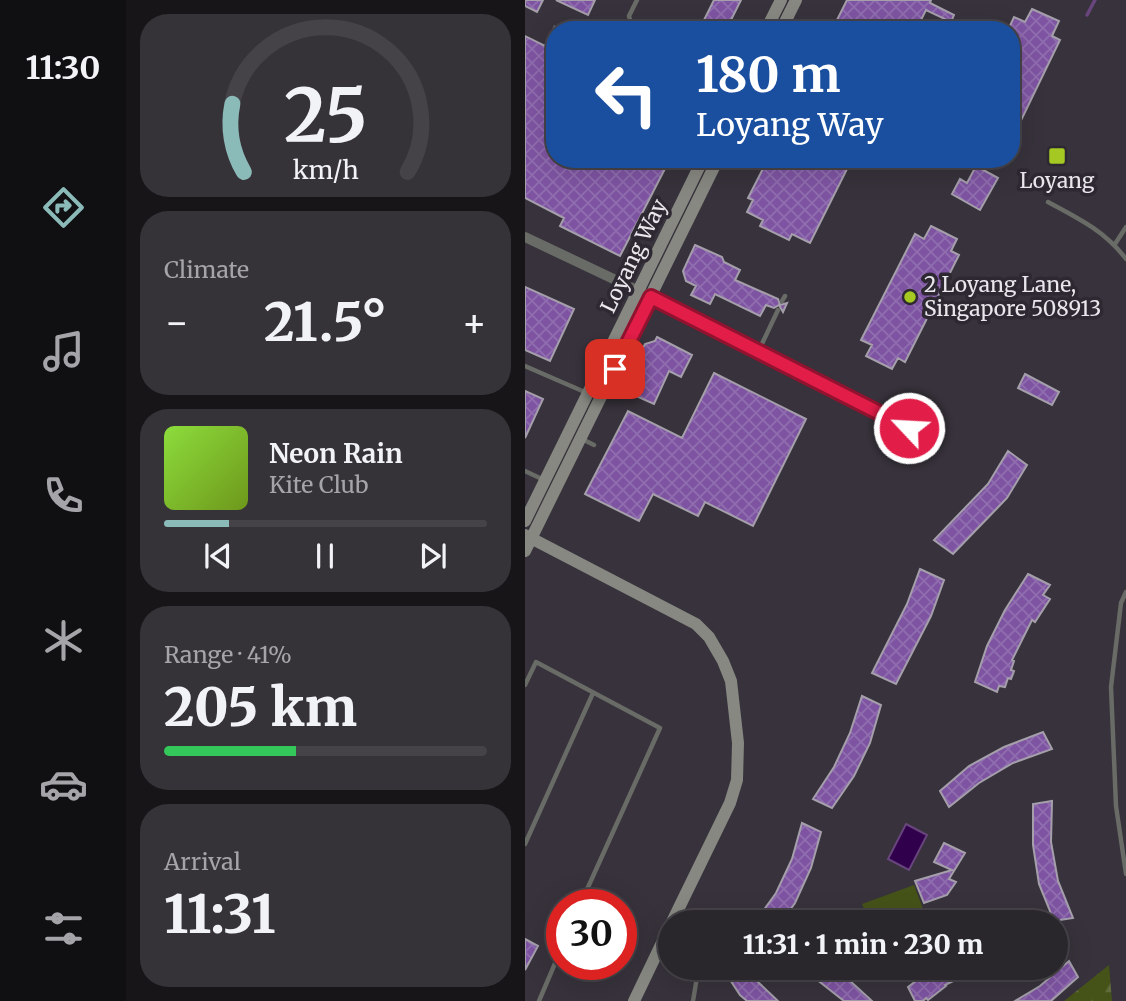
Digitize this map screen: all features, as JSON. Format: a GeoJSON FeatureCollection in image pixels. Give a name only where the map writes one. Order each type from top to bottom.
{"type":"FeatureCollection","features":[{"type":"Feature","properties":{"kind":"main road"},"geometry":{"type":"LineString","coordinates":[[770,21],[781,0]]}},
{"type":"Feature","properties":{"kind":"main road"},"geometry":{"type":"LineString","coordinates":[[786,21],[796,0]]}},
{"type":"Feature","properties":{"kind":"main road","name":"Loyang Way"},"geometry":{"type":"LineString","coordinates":[[525,551],[528,537],[543,515],[581,438],[699,168]]}},
{"type":"Feature","properties":{"kind":"main road","name":"Loyang Way"},"geometry":{"type":"LineString","coordinates":[[525,521],[588,393],[713,168]]}},
{"type":"Feature","properties":{"kind":"main road"},"geometry":{"type":"LineString","coordinates":[[543,515],[545,533],[556,551]]}},
{"type":"Feature","properties":{"kind":"main road"},"geometry":{"type":"LineString","coordinates":[[528,537],[679,614],[689,629],[703,641],[718,663],[726,682],[730,707],[730,803],[678,910]]}},
{"type":"Feature","properties":{"kind":"main road"},"geometry":{"type":"LineString","coordinates":[[634,1001],[658,951]]}},
{"type":"Feature","properties":{"kind":"street"},"geometry":{"type":"LineString","coordinates":[[525,237],[645,294],[909,428]]}},
{"type":"Feature","properties":{"kind":"lane"},"geometry":{"type":"LineString","coordinates":[[630,21],[629,16],[637,0]]}},
{"type":"Feature","properties":{"kind":"lane"},"geometry":{"type":"LineString","coordinates":[[1048,202],[1093,226],[1115,244],[1126,259]]}},
{"type":"Feature","properties":{"kind":"lane"},"geometry":{"type":"LineString","coordinates":[[1115,244],[1126,227]]}},
{"type":"Feature","properties":{"kind":"lane"},"geometry":{"type":"LineString","coordinates":[[758,351],[778,310]]}},
{"type":"Feature","properties":{"kind":"lane"},"geometry":{"type":"LineString","coordinates":[[525,366],[588,393]]}},
{"type":"Feature","properties":{"kind":"lane"},"geometry":{"type":"LineString","coordinates":[[581,438],[594,445]]}},
{"type":"Feature","properties":{"kind":"lane"},"geometry":{"type":"LineString","coordinates":[[525,471],[545,481]]}},
{"type":"Feature","properties":{"kind":"lane"},"geometry":{"type":"LineString","coordinates":[[1126,592],[1121,603],[1111,687],[1116,806],[1126,874]]}},
{"type":"Feature","properties":{"kind":"lane"},"geometry":{"type":"LineString","coordinates":[[525,685],[536,662],[660,728],[587,889]]}},
{"type":"Feature","properties":{"kind":"lane"},"geometry":{"type":"LineString","coordinates":[[525,844],[593,693]]}},
{"type":"Feature","properties":{"kind":"lane"},"geometry":{"type":"LineString","coordinates":[[539,1001],[548,980]]}},
{"type":"Feature","properties":{"kind":"lane"},"geometry":{"type":"LineString","coordinates":[[693,1001],[696,980]]}},
{"type":"Feature","properties":{"kind":"green space"},"geometry":{"type":"Polygon","coordinates":[[[914,885],[923,910],[864,910],[862,904],[914,885]]]}},
{"type":"Feature","properties":{"kind":"green space"},"geometry":{"type":"Polygon","coordinates":[[[1109,965],[1112,1001],[1064,1001],[1109,965]]]}},
{"type":"Feature","properties":{"kind":"shaded area"},"geometry":{"type":"Polygon","coordinates":[[[906,824],[927,835],[909,870],[888,859],[906,824]]]}},
{"type":"Feature","properties":{"kind":"building"},"geometry":{"type":"Polygon","coordinates":[[[525,0],[543,0],[537,12],[525,6],[525,0]]]}},
{"type":"Feature","properties":{"kind":"building"},"geometry":{"type":"Polygon","coordinates":[[[556,0],[595,0],[588,15],[556,0]]]}},
{"type":"Feature","properties":{"kind":"building"},"geometry":{"type":"Polygon","coordinates":[[[714,0],[741,0],[730,21],[704,21],[714,0]]]}},
{"type":"Feature","properties":{"kind":"building"},"geometry":{"type":"Polygon","coordinates":[[[847,0],[931,0],[930,3],[954,15],[949,21],[926,10],[920,21],[836,21],[847,0]]]}},
{"type":"Feature","properties":{"kind":"building"},"geometry":{"type":"Polygon","coordinates":[[[1032,9],[1059,21],[1052,36],[1060,40],[1020,122],[1020,21],[1012,21],[1014,17],[1025,22],[1032,9]]]}},
{"type":"Feature","properties":{"kind":"building"},"geometry":{"type":"Polygon","coordinates":[[[525,36],[545,46],[546,44],[546,168],[665,168],[620,256],[560,226],[564,218],[525,198],[525,36]]]}},
{"type":"Feature","properties":{"kind":"building"},"geometry":{"type":"Polygon","coordinates":[[[763,168],[848,168],[810,243],[792,234],[789,240],[760,226],[763,220],[747,212],[753,200],[748,198],[763,168]]]}},
{"type":"Feature","properties":{"kind":"building"},"geometry":{"type":"Polygon","coordinates":[[[975,168],[998,178],[980,210],[952,194],[960,179],[967,183],[975,168]]]}},
{"type":"Feature","properties":{"kind":"building","name":"2 Loyang Lane, Singapore 508913"},"geometry":{"type":"Polygon","coordinates":[[[931,226],[957,239],[951,251],[959,255],[905,362],[898,358],[892,369],[866,356],[872,345],[861,340],[915,234],[924,239],[931,226]]]}},
{"type":"Feature","properties":{"kind":"building"},"geometry":{"type":"Polygon","coordinates":[[[695,245],[722,257],[724,262],[740,270],[735,280],[778,299],[780,305],[787,303],[783,312],[779,305],[774,308],[766,305],[760,316],[715,294],[710,304],[691,295],[696,286],[686,281],[683,271],[695,245]]]}},
{"type":"Feature","properties":{"kind":"building"},"geometry":{"type":"Polygon","coordinates":[[[525,287],[574,309],[550,361],[525,350],[525,287]]]}},
{"type":"Feature","properties":{"kind":"building"},"geometry":{"type":"Polygon","coordinates":[[[657,337],[692,355],[681,377],[669,371],[654,404],[627,392],[643,358],[639,356],[645,344],[655,341],[657,337]]]}},
{"type":"Feature","properties":{"kind":"building"},"geometry":{"type":"Polygon","coordinates":[[[714,373],[806,419],[753,526],[705,502],[698,516],[653,494],[639,521],[585,494],[628,411],[682,438],[714,373]]]}},
{"type":"Feature","properties":{"kind":"building"},"geometry":{"type":"Polygon","coordinates":[[[1025,374],[1059,392],[1052,405],[1018,388],[1025,374]]]}},
{"type":"Feature","properties":{"kind":"building"},"geometry":{"type":"Polygon","coordinates":[[[525,391],[543,399],[525,438],[525,391]]]}},
{"type":"Feature","properties":{"kind":"building"},"geometry":{"type":"Polygon","coordinates":[[[1008,451],[1027,465],[1007,498],[953,554],[934,540],[988,484],[1008,451]]]}},
{"type":"Feature","properties":{"kind":"building"},"geometry":{"type":"Polygon","coordinates":[[[920,569],[944,580],[931,616],[896,684],[872,673],[907,604],[920,569]]]}},
{"type":"Feature","properties":{"kind":"building"},"geometry":{"type":"Polygon","coordinates":[[[1028,574],[1050,585],[1043,595],[1050,599],[1035,622],[1032,620],[1012,660],[1011,670],[1014,671],[1011,679],[1008,678],[1005,687],[999,686],[997,692],[975,682],[987,646],[1005,610],[1028,574]]]}},
{"type":"Feature","properties":{"kind":"building"},"geometry":{"type":"Polygon","coordinates":[[[862,696],[881,705],[870,743],[854,776],[832,808],[813,799],[834,767],[850,733],[862,696]]]}},
{"type":"Feature","properties":{"kind":"building"},"geometry":{"type":"Polygon","coordinates":[[[1043,732],[1052,749],[1013,763],[979,783],[949,807],[940,791],[969,766],[1004,747],[1043,732]]]}},
{"type":"Feature","properties":{"kind":"building"},"geometry":{"type":"Polygon","coordinates":[[[1052,801],[1051,842],[1058,881],[1073,918],[1068,919],[1068,910],[1050,910],[1039,884],[1033,845],[1033,804],[1052,801]]]}},
{"type":"Feature","properties":{"kind":"building"},"geometry":{"type":"Polygon","coordinates":[[[802,823],[821,832],[811,868],[795,903],[790,910],[764,910],[776,893],[792,859],[802,823]]]}},
{"type":"Feature","properties":{"kind":"building"},"geometry":{"type":"Polygon","coordinates":[[[944,843],[965,853],[949,879],[956,882],[947,895],[924,903],[915,881],[952,870],[934,862],[944,843]]]}},
{"type":"Feature","properties":{"kind":"building"},"geometry":{"type":"Polygon","coordinates":[[[525,939],[538,946],[525,970],[525,939]]]}},
{"type":"Feature","properties":{"kind":"building"},"geometry":{"type":"Polygon","coordinates":[[[1068,962],[1078,977],[1051,1001],[1015,1001],[1047,980],[1068,980],[1068,962]]]}},
{"type":"Feature","properties":{"kind":"building"},"geometry":{"type":"Polygon","coordinates":[[[730,980],[757,980],[778,1001],[747,1001],[730,980]]]}},
{"type":"Feature","properties":{"kind":"building"},"geometry":{"type":"Polygon","coordinates":[[[817,980],[849,980],[872,1001],[844,1001],[817,980]]]}},
{"type":"Feature","properties":{"kind":"building"},"geometry":{"type":"Polygon","coordinates":[[[917,980],[955,980],[923,1001],[915,1001],[908,987],[917,980]]]}},
{"type":"Feature","properties":{"kind":"waterway"},"geometry":{"type":"LineString","coordinates":[[1087,15],[1095,0]]}},
{"type":"Feature","properties":{"kind":"place","name":"Loyang"},"geometry":{"type":"Point","coordinates":[1057,156]}},
{"type":"Feature","properties":{"kind":"place","name":"2 Loyang Lane, Singapore 508913"},"geometry":{"type":"Point","coordinates":[910,297]}},
{"type":"Feature","properties":{"kind":"route"},"geometry":{"type":"LineString","coordinates":[[615,369],[651,297],[909,428]]}}]}
